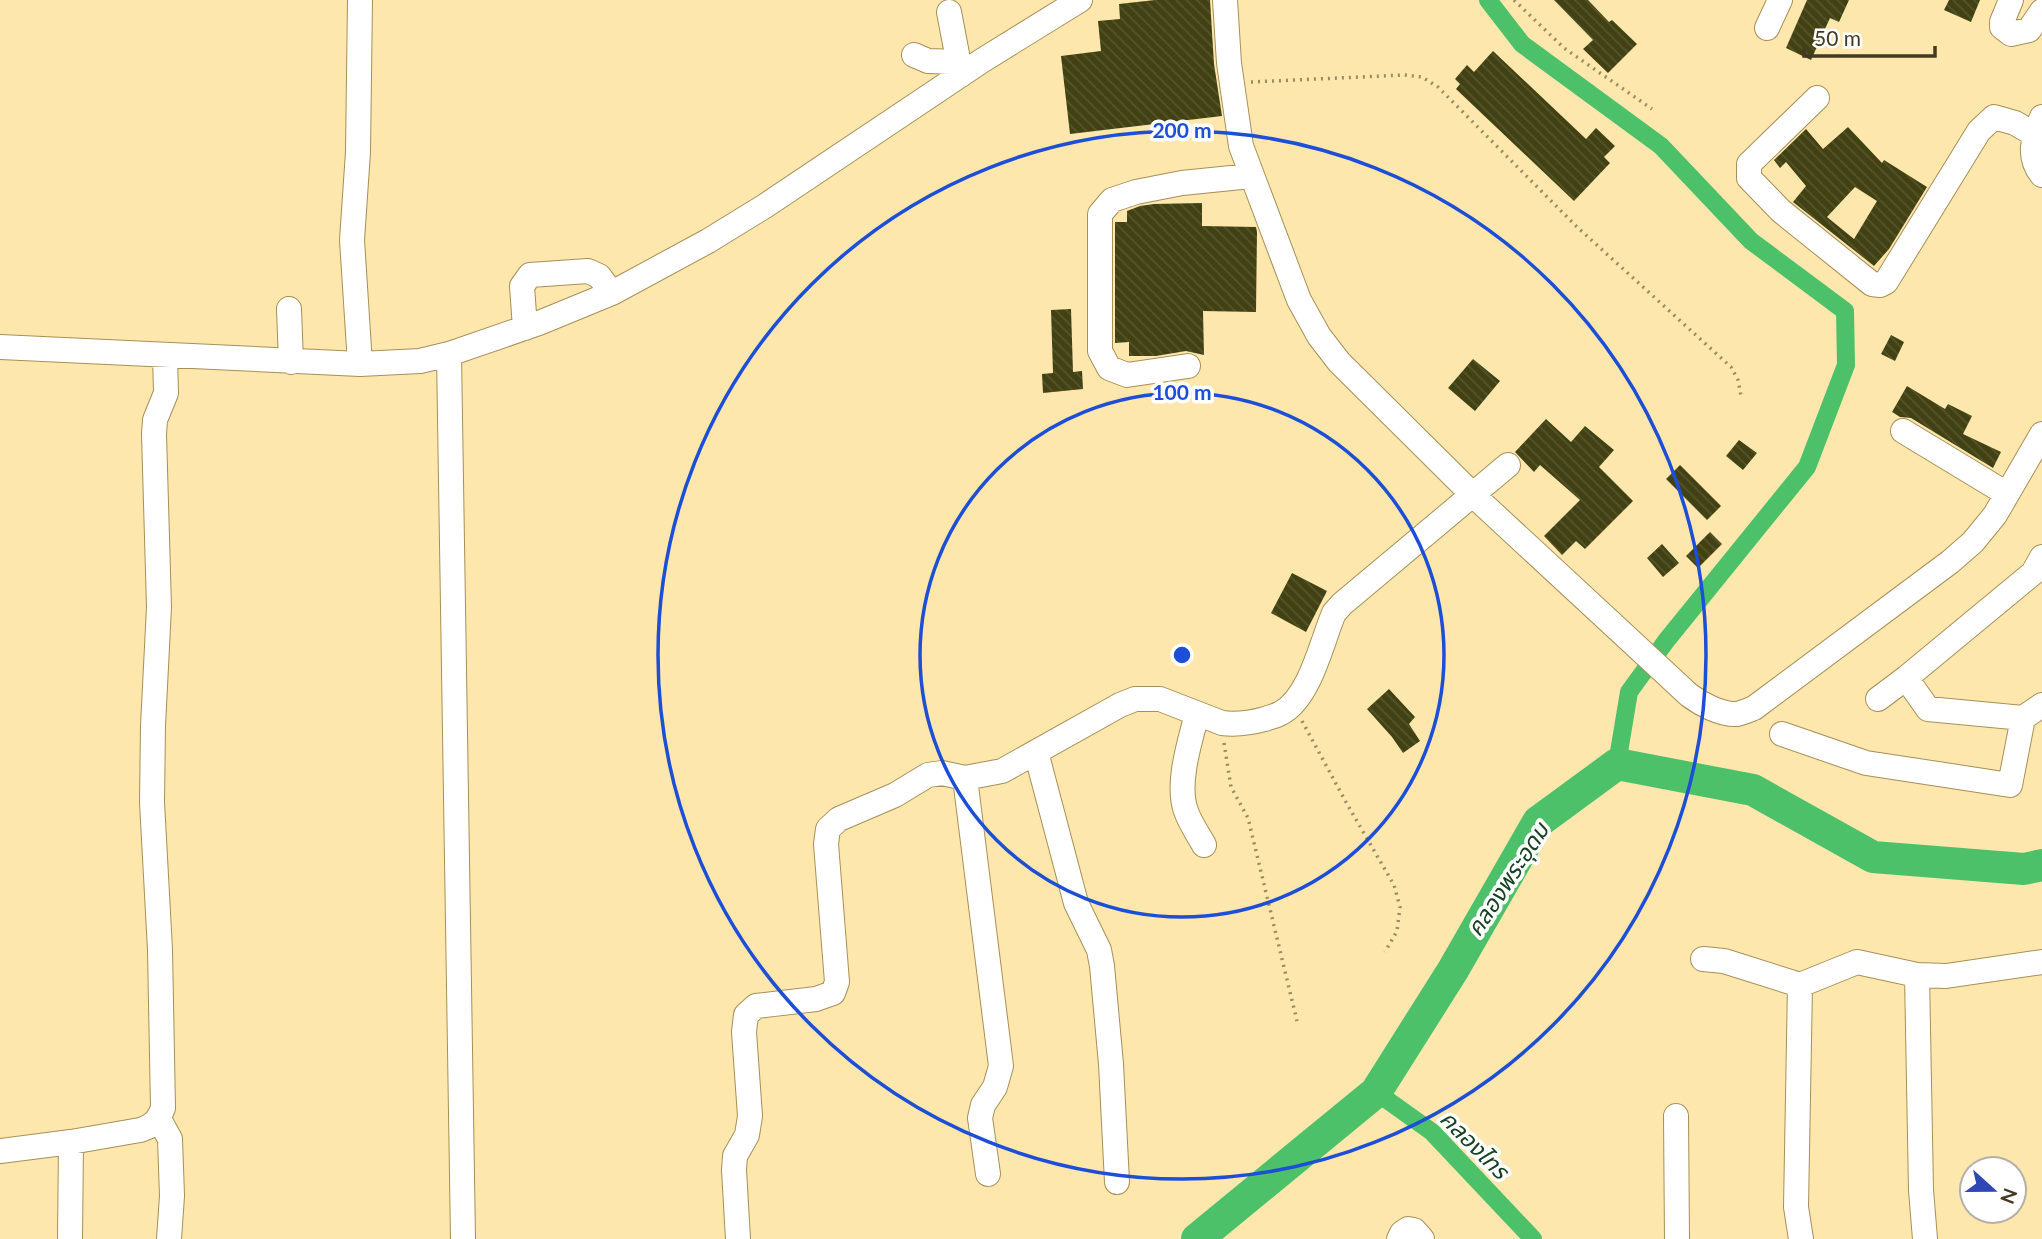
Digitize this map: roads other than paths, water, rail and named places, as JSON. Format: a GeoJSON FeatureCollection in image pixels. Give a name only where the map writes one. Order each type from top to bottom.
{"type":"FeatureCollection","features":[{"type":"Feature","properties":{"kind":"street"},"geometry":{"type":"LineString","coordinates":[[360,0],[358,152],[352,240],[360,364]]}},
{"type":"Feature","properties":{"kind":"street"},"geometry":{"type":"LineString","coordinates":[[0,347],[360,364],[420,361],[449,354],[525,328],[612,293],[708,241],[765,206],[960,69],[1080,0]]}},
{"type":"Feature","properties":{"kind":"street"},"geometry":{"type":"LineString","coordinates":[[1225,0],[1231,83],[1241,146],[1299,300],[1319,336],[1339,362],[1473,495],[1700,703],[1738,714],[1754,708],[1958,555],[1996,515],[2042,434]]}},
{"type":"Feature","properties":{"kind":"street"},"geometry":{"type":"LineString","coordinates":[[1768,28],[1780,0]]}},
{"type":"Feature","properties":{"kind":"street"},"geometry":{"type":"LineString","coordinates":[[2011,0],[2002,22],[2003,27],[2011,33],[2029,30],[2042,11]]}},
{"type":"Feature","properties":{"kind":"street"},"geometry":{"type":"LineString","coordinates":[[949,12],[960,69]]}},
{"type":"Feature","properties":{"kind":"street"},"geometry":{"type":"LineString","coordinates":[[914,55],[960,69]]}},
{"type":"Feature","properties":{"kind":"street"},"geometry":{"type":"LineString","coordinates":[[1817,99],[1749,164],[1749,178],[1781,211],[1872,284],[1880,285],[1886,282],[1979,131],[1993,117],[2038,125],[2032,152],[2037,170],[2042,175]]}},
{"type":"Feature","properties":{"kind":"street"},"geometry":{"type":"LineString","coordinates":[[1188,366],[1127,375],[1109,368],[1100,351],[1100,214],[1112,200],[1136,192],[1182,183],[1251,176]]}},
{"type":"Feature","properties":{"kind":"street"},"geometry":{"type":"LineString","coordinates":[[525,328],[522,286],[530,275],[588,271],[599,276],[612,293]]}},
{"type":"Feature","properties":{"kind":"street"},"geometry":{"type":"LineString","coordinates":[[289,309],[291,362]]}},
{"type":"Feature","properties":{"kind":"street"},"geometry":{"type":"LineString","coordinates":[[449,354],[463,1239]]}},
{"type":"Feature","properties":{"kind":"street"},"geometry":{"type":"LineString","coordinates":[[0,1151],[140,1130],[159,1119],[163,1108],[160,950],[152,802],[159,607],[154,434],[166,393],[165,356]]}},
{"type":"Feature","properties":{"kind":"street"},"geometry":{"type":"LineString","coordinates":[[1903,431],[2007,494]]}},
{"type":"Feature","properties":{"kind":"street"},"geometry":{"type":"LineString","coordinates":[[738,1239],[734,1170],[736,1156],[747,1135],[750,1116],[744,1032],[746,1015],[756,1006],[817,999],[833,993],[837,982],[826,844],[828,829],[839,819],[895,795],[928,775],[942,773],[965,778],[1002,771],[1135,699],[1160,699],[1222,723],[1252,723],[1281,713],[1293,704],[1303,689],[1334,613],[1342,604],[1508,465]]}},
{"type":"Feature","properties":{"kind":"street"},"geometry":{"type":"LineString","coordinates":[[1878,699],[2033,573],[2042,557]]}},
{"type":"Feature","properties":{"kind":"street"},"geometry":{"type":"LineString","coordinates":[[1782,734],[1866,763],[2010,785],[2032,711],[1928,709],[1906,678]]}},
{"type":"Feature","properties":{"kind":"street"},"geometry":{"type":"LineString","coordinates":[[1197,713],[1186,756],[1183,792],[1185,810],[1204,845]]}},
{"type":"Feature","properties":{"kind":"street"},"geometry":{"type":"LineString","coordinates":[[1036,752],[1076,903],[1099,950],[1111,1064],[1117,1182]]}},
{"type":"Feature","properties":{"kind":"street"},"geometry":{"type":"LineString","coordinates":[[965,778],[1001,1066],[995,1087],[979,1118],[988,1174]]}},
{"type":"Feature","properties":{"kind":"street"},"geometry":{"type":"LineString","coordinates":[[1703,959],[1724,961],[1800,985],[1857,962],[1917,975],[1946,975],[2042,961]]}},
{"type":"Feature","properties":{"kind":"street"},"geometry":{"type":"LineString","coordinates":[[1917,975],[1921,1190],[1925,1239]]}},
{"type":"Feature","properties":{"kind":"street"},"geometry":{"type":"LineString","coordinates":[[1800,985],[1796,1207],[1801,1239]]}},
{"type":"Feature","properties":{"kind":"street"},"geometry":{"type":"LineString","coordinates":[[1676,1116],[1677,1239]]}},
{"type":"Feature","properties":{"kind":"street"},"geometry":{"type":"LineString","coordinates":[[159,1119],[170,1139],[172,1196],[169,1239]]}},
{"type":"Feature","properties":{"kind":"street"},"geometry":{"type":"LineString","coordinates":[[70,1239],[71,1142]]}},
{"type":"Feature","properties":{"kind":"street"},"geometry":{"type":"LineString","coordinates":[[1399,1239],[1408,1229],[1414,1230],[1422,1239]]}},
{"type":"Feature","properties":{"kind":"waterway"},"geometry":{"type":"LineString","coordinates":[[1488,0],[1522,44],[1661,146],[1751,241],[1845,311],[1846,365],[1807,467],[1666,641],[1629,692],[1617,764]]}},
{"type":"Feature","properties":{"kind":"waterway","name":"คลองพระอุดม"},"geometry":{"type":"LineString","coordinates":[[1197,1239],[1376,1092],[1453,970],[1538,822],[1617,764],[1753,790],[1873,857],[2024,869],[2042,865]]}},
{"type":"Feature","properties":{"kind":"waterway","name":"คลองไทร"},"geometry":{"type":"LineString","coordinates":[[1376,1092],[1432,1132],[1533,1239]]}}]}
